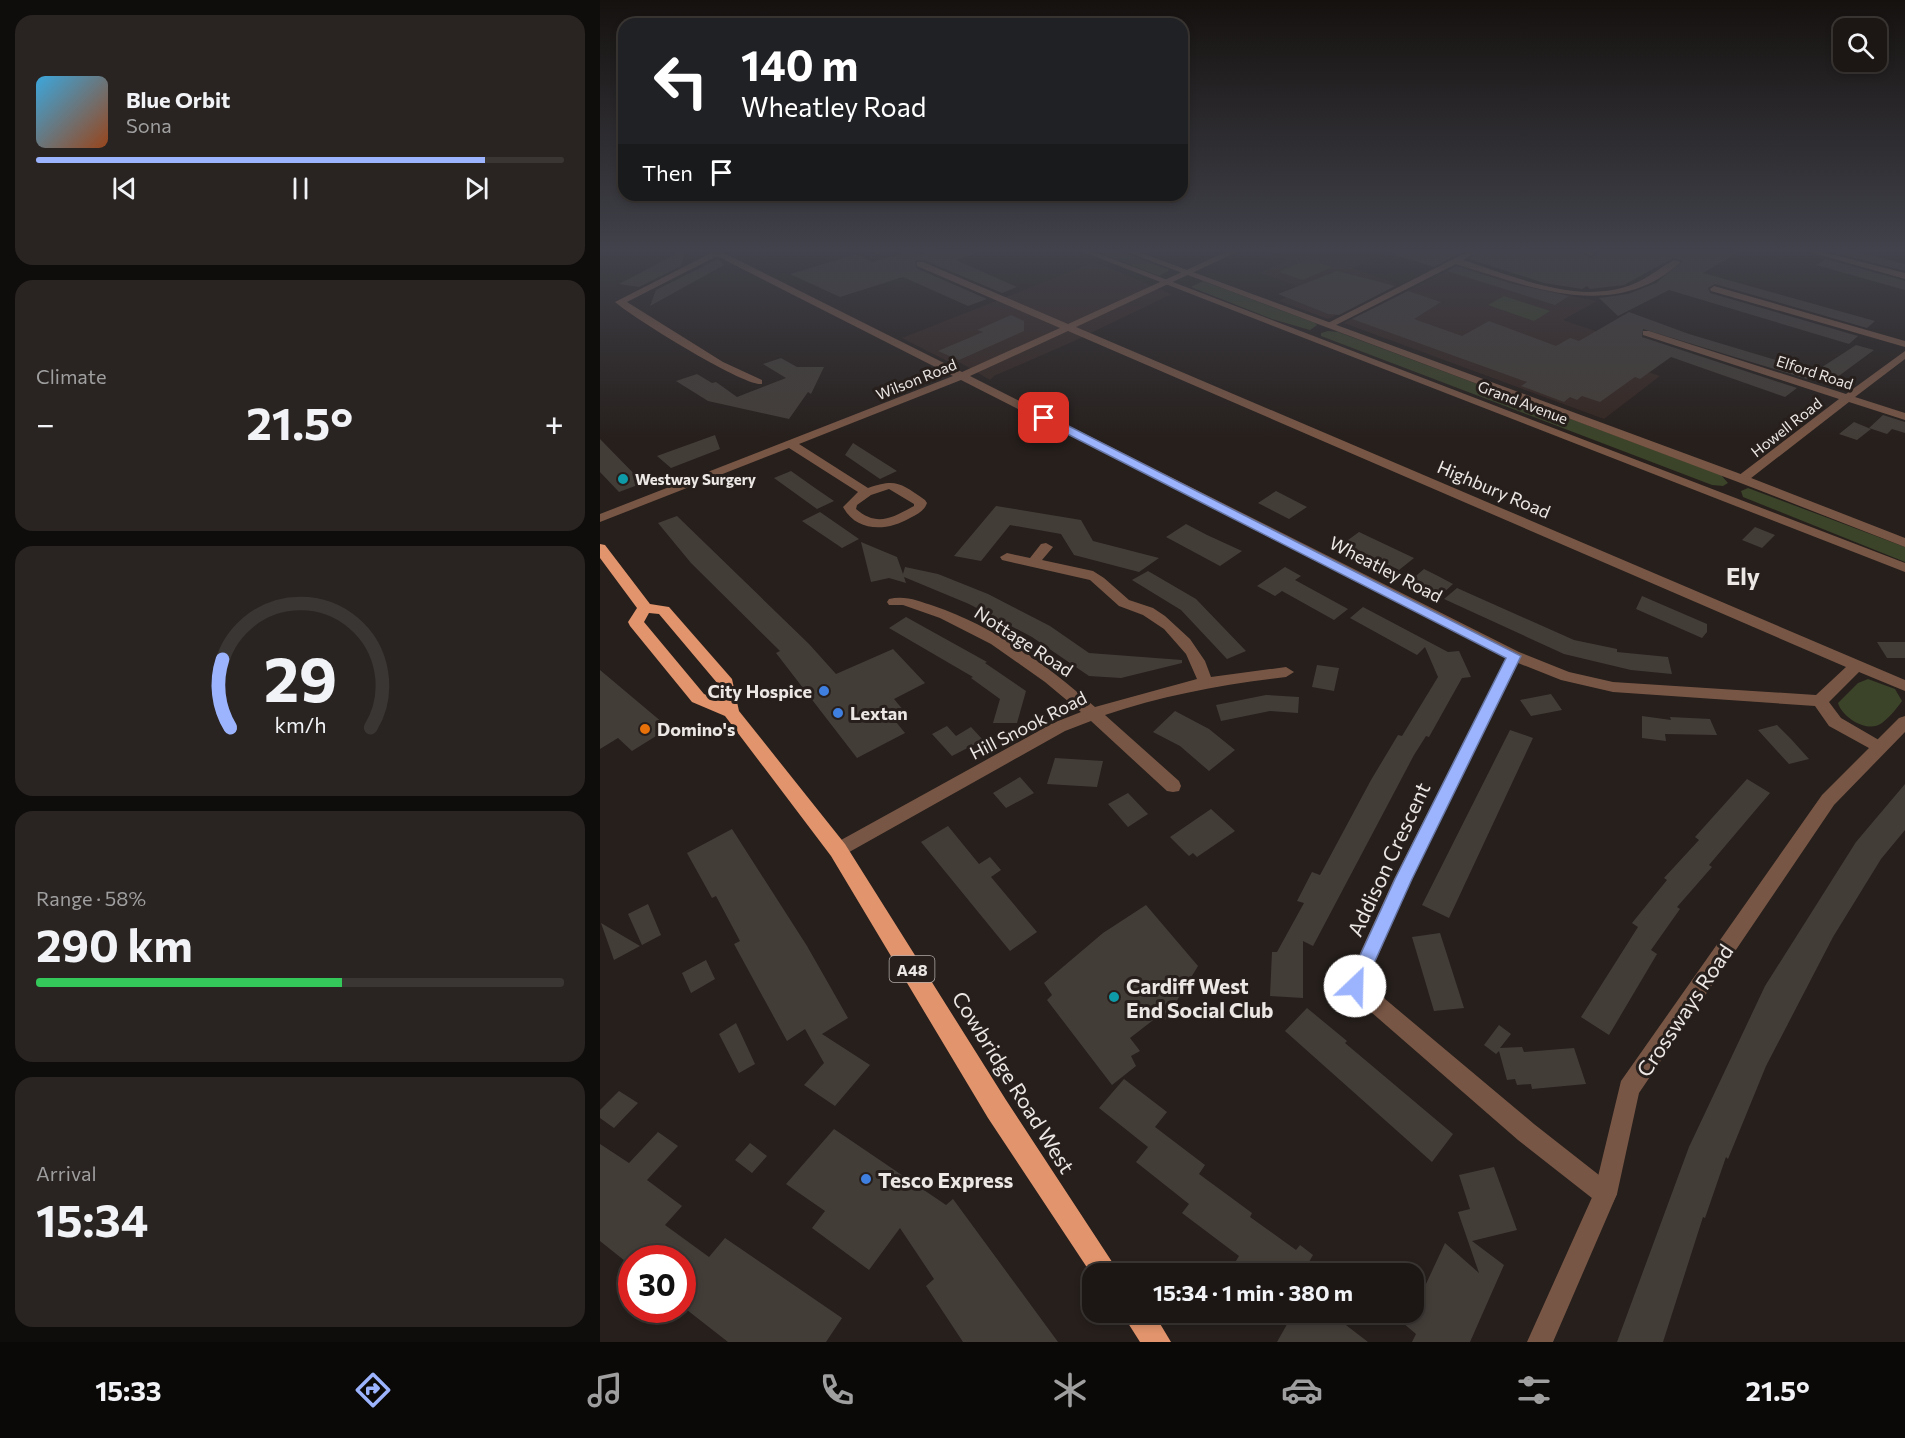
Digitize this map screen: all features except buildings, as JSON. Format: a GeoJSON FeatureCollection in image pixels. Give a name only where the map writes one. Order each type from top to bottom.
{"type":"FeatureCollection","features":[{"type":"Feature","properties":{"kind":"highway"},"geometry":{"type":"LineString","coordinates":[[600,548],[645,608],[636,622],[663,659],[698,699],[731,712]]}},
{"type":"Feature","properties":{"kind":"highway","name":"Cowbridge Road West"},"geometry":{"type":"LineString","coordinates":[[645,608],[664,610],[726,683],[731,712],[838,850],[997,1109],[1100,1263]]}},
{"type":"Feature","properties":{"kind":"highway"},"geometry":{"type":"LineString","coordinates":[[1143,1323],[1157,1342]]}},
{"type":"Feature","properties":{"kind":"street"},"geometry":{"type":"LineString","coordinates":[[639,314],[719,364],[758,382]]}},
{"type":"Feature","properties":{"kind":"street","name":"Wheatley Road"},"geometry":{"type":"LineString","coordinates":[[838,314],[1514,656],[1566,676],[1613,687],[1820,701]]}},
{"type":"Feature","properties":{"kind":"street","name":"Highbury Road"},"geometry":{"type":"LineString","coordinates":[[1035,314],[1905,686]]}},
{"type":"Feature","properties":{"kind":"street","name":"Wilson Road"},"geometry":{"type":"LineString","coordinates":[[600,518],[962,376],[1100,314]]}},
{"type":"Feature","properties":{"kind":"street","name":"Grand Avenue"},"geometry":{"type":"LineString","coordinates":[[1248,314],[1905,567]]}},
{"type":"Feature","properties":{"kind":"street","name":"Grand Avenue"},"geometry":{"type":"LineString","coordinates":[[1296,314],[1742,479],[1905,543]]}},
{"type":"Feature","properties":{"kind":"street"},"geometry":{"type":"LineString","coordinates":[[1309,337],[1353,314]]}},
{"type":"Feature","properties":{"kind":"street"},"geometry":{"type":"LineString","coordinates":[[1800,314],[1905,344]]}},
{"type":"Feature","properties":{"kind":"street","name":"Elford Road"},"geometry":{"type":"LineString","coordinates":[[1646,333],[1905,417]]}},
{"type":"Feature","properties":{"kind":"street","name":"Howell Road"},"geometry":{"type":"LineString","coordinates":[[1742,479],[1905,354]]}},
{"type":"Feature","properties":{"kind":"street"},"geometry":{"type":"LineString","coordinates":[[791,444],[866,492],[889,485],[896,486],[921,503],[919,508],[890,523],[871,526],[849,507],[851,502],[866,492]]}},
{"type":"Feature","properties":{"kind":"street"},"geometry":{"type":"LineString","coordinates":[[1725,498],[1742,479]]}},
{"type":"Feature","properties":{"kind":"street"},"geometry":{"type":"LineString","coordinates":[[1033,562],[1046,547]]}},
{"type":"Feature","properties":{"kind":"street"},"geometry":{"type":"LineString","coordinates":[[1007,557],[1101,579],[1123,603],[1149,612],[1181,637],[1202,669],[1205,682]]}},
{"type":"Feature","properties":{"kind":"street","name":"Nottage Road"},"geometry":{"type":"LineString","coordinates":[[894,602],[904,601],[969,626],[1057,684],[1173,786]]}},
{"type":"Feature","properties":{"kind":"street","name":"Addison Crescent"},"geometry":{"type":"LineString","coordinates":[[1514,656],[1403,879],[1355,986],[1526,1132],[1605,1194]]}},
{"type":"Feature","properties":{"kind":"street"},"geometry":{"type":"LineString","coordinates":[[1857,665],[1820,701],[1835,722],[1878,747]]}},
{"type":"Feature","properties":{"kind":"street","name":"Hill Snook Road"},"geometry":{"type":"LineString","coordinates":[[838,850],[1059,727],[1090,714],[1161,692],[1205,682],[1286,672]]}},
{"type":"Feature","properties":{"kind":"street","name":"Crossways Road"},"geometry":{"type":"LineString","coordinates":[[1540,1342],[1605,1194],[1629,1089],[1828,800],[1905,722]]}},
{"type":"Feature","properties":{"kind":"shaded area"},"geometry":{"type":"Polygon","coordinates":[[[964,314],[1131,314],[994,376],[990,380],[959,362],[947,361],[902,338],[964,314]]]}},
{"type":"Feature","properties":{"kind":"shaded area"},"geometry":{"type":"Polygon","coordinates":[[[1313,314],[1339,314],[1328,319],[1313,314]]]}},
{"type":"Feature","properties":{"kind":"shaded area"},"geometry":{"type":"Polygon","coordinates":[[[1363,314],[1574,314],[1563,320],[1613,337],[1594,353],[1660,376],[1604,419],[1344,323],[1363,314]]]}},
{"type":"Feature","properties":{"kind":"green space"},"geometry":{"type":"Polygon","coordinates":[[[1258,314],[1290,314],[1317,325],[1310,330],[1258,314]]]}},
{"type":"Feature","properties":{"kind":"green space"},"geometry":{"type":"Polygon","coordinates":[[[1513,314],[1546,314],[1534,321],[1513,314]]]}},
{"type":"Feature","properties":{"kind":"green space"},"geometry":{"type":"Polygon","coordinates":[[[1338,332],[1721,475],[1728,483],[1723,486],[1712,485],[1321,336],[1321,333],[1338,332]]]}},
{"type":"Feature","properties":{"kind":"green space"},"geometry":{"type":"Polygon","coordinates":[[[1748,488],[1905,547],[1905,562],[1743,497],[1741,491],[1748,488]]]}},
{"type":"Feature","properties":{"kind":"green space"},"geometry":{"type":"Polygon","coordinates":[[[1868,679],[1895,689],[1902,701],[1888,718],[1876,726],[1856,722],[1844,714],[1838,703],[1858,683],[1868,679]]]}},
{"type":"Feature","properties":{"kind":"place","name":"Westway Surgery"},"geometry":{"type":"Point","coordinates":[623,479]}},
{"type":"Feature","properties":{"kind":"place","name":"City Hospice"},"geometry":{"type":"Point","coordinates":[824,691]}},
{"type":"Feature","properties":{"kind":"place","name":"Lextan"},"geometry":{"type":"Point","coordinates":[838,713]}},
{"type":"Feature","properties":{"kind":"place","name":"Domino's"},"geometry":{"type":"Point","coordinates":[645,729]}},
{"type":"Feature","properties":{"kind":"place","name":"Cardiff West End Social Club"},"geometry":{"type":"Point","coordinates":[1114,997]}},
{"type":"Feature","properties":{"kind":"place","name":"Tesco Express"},"geometry":{"type":"Point","coordinates":[866,1179]}},
{"type":"Feature","properties":{"kind":"district","name":"Ely"},"geometry":{"type":"Point","coordinates":[1743,575]}},
{"type":"Feature","properties":{"kind":"route"},"geometry":{"type":"LineString","coordinates":[[1044,418],[1514,656],[1403,879],[1355,986]]}}]}
